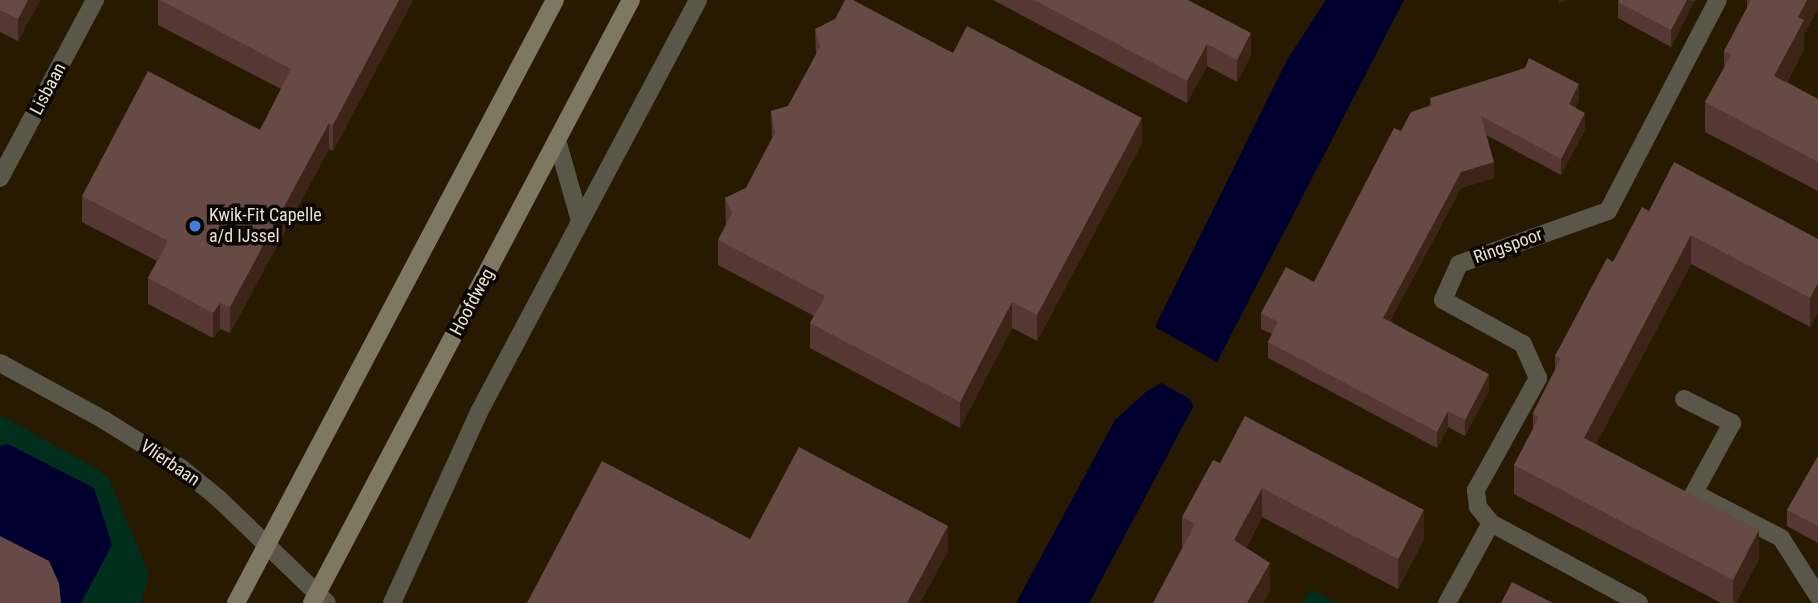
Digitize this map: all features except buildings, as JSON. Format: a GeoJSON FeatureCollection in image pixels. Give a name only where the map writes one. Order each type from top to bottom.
{"type":"FeatureCollection","features":[{"type":"Feature","properties":{"kind":"main road"},"geometry":{"type":"LineString","coordinates":[[236,603],[555,0]]}},
{"type":"Feature","properties":{"kind":"main road","name":"Hoofdweg"},"geometry":{"type":"LineString","coordinates":[[318,600],[631,0]]}},
{"type":"Feature","properties":{"kind":"street","name":"Lisbaan"},"geometry":{"type":"LineString","coordinates":[[0,178],[95,0]]}},
{"type":"Feature","properties":{"kind":"street"},"geometry":{"type":"LineString","coordinates":[[392,603],[479,412],[698,0]]}},
{"type":"Feature","properties":{"kind":"street","name":"Ringspoor"},"geometry":{"type":"LineString","coordinates":[[1491,523],[1478,507],[1476,490],[1538,378],[1523,344],[1443,300],[1459,264],[1608,211],[1718,0]]}},
{"type":"Feature","properties":{"kind":"street"},"geometry":{"type":"LineString","coordinates":[[558,140],[580,221]]}},
{"type":"Feature","properties":{"kind":"street","name":"Vlierbaan"},"geometry":{"type":"LineString","coordinates":[[0,363],[181,468],[218,498],[318,600]]}},
{"type":"Feature","properties":{"kind":"street"},"geometry":{"type":"LineString","coordinates":[[1684,398],[1732,423],[1694,494],[1781,538],[1818,596]]}},
{"type":"Feature","properties":{"kind":"street"},"geometry":{"type":"LineString","coordinates":[[1447,603],[1491,523],[1639,603]]}},
{"type":"Feature","properties":{"kind":"green space"},"geometry":{"type":"Polygon","coordinates":[[[0,415],[97,469],[109,480],[149,574],[141,603],[81,603],[112,545],[9,444],[0,446],[0,415]]]}},
{"type":"Feature","properties":{"kind":"green space"},"geometry":{"type":"Polygon","coordinates":[[[1311,589],[1335,603],[1303,603],[1311,589]]]}},
{"type":"Feature","properties":{"kind":"water"},"geometry":{"type":"Polygon","coordinates":[[[1326,0],[1404,0],[1217,362],[1155,327],[1287,60],[1326,0]]]}},
{"type":"Feature","properties":{"kind":"water"},"geometry":{"type":"Polygon","coordinates":[[[1161,383],[1190,399],[1193,407],[1089,603],[1016,603],[1115,420],[1147,391],[1161,383]]]}},
{"type":"Feature","properties":{"kind":"water"},"geometry":{"type":"Polygon","coordinates":[[[8,444],[94,488],[112,545],[81,603],[49,603],[0,561],[0,446],[8,444]]]}},
{"type":"Feature","properties":{"kind":"place","name":"Kwik-Fit Capelle a/d IJssel"},"geometry":{"type":"Point","coordinates":[195,226]}}]}
